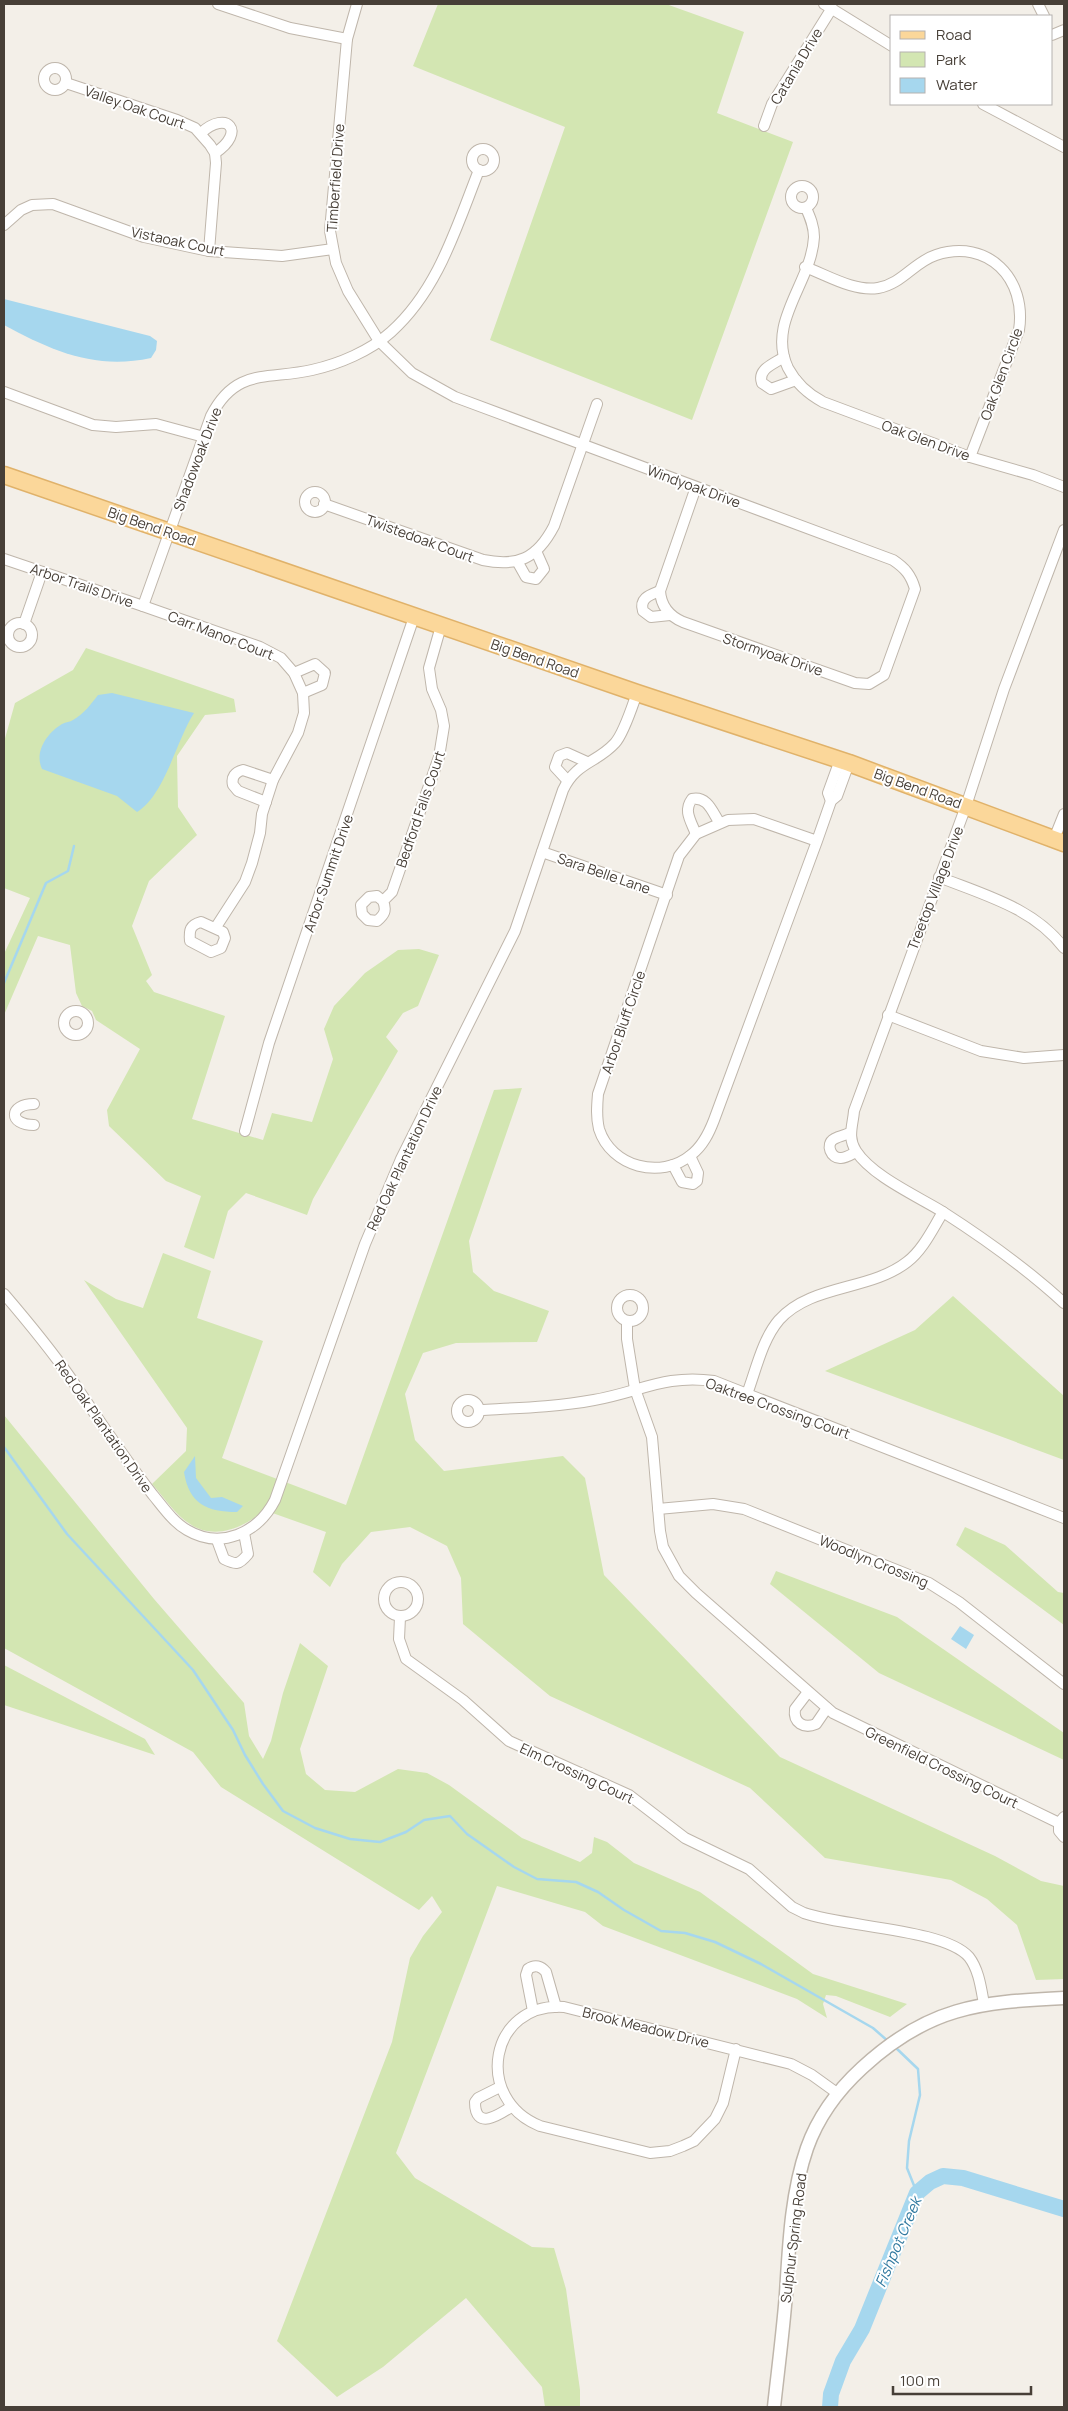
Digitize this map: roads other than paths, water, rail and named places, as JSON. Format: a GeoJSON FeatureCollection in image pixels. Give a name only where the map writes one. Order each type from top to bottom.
{"type":"FeatureCollection","features":[{"type":"Feature","properties":{"kind":"main road","name":"Big Bend Road"},"geometry":{"type":"LineString","coordinates":[[4,475],[414,617],[845,762],[1059,841]]}},
{"type":"Feature","properties":{"kind":"street"},"geometry":{"type":"LineString","coordinates":[[218,4],[290,28],[346,39]]}},
{"type":"Feature","properties":{"kind":"street","name":"Timberfield Drive"},"geometry":{"type":"LineString","coordinates":[[357,4],[346,39],[330,231],[336,264],[348,291],[379,341]]}},
{"type":"Feature","properties":{"kind":"street"},"geometry":{"type":"LineString","coordinates":[[828,6],[890,45]]}},
{"type":"Feature","properties":{"kind":"street","name":"Catania Drive"},"geometry":{"type":"LineString","coordinates":[[764,126],[772,104],[828,6]]}},
{"type":"Feature","properties":{"kind":"street","name":"Valley Oak Court"},"geometry":{"type":"LineString","coordinates":[[66,83],[177,120],[201,133],[215,153]]}},
{"type":"Feature","properties":{"kind":"street"},"geometry":{"type":"LineString","coordinates":[[985,105],[1064,147]]}},
{"type":"Feature","properties":{"kind":"street"},"geometry":{"type":"LineString","coordinates":[[201,133],[211,125],[220,122],[226,123],[231,128],[232,137],[228,143],[215,153],[216,162],[209,251]]}},
{"type":"Feature","properties":{"kind":"street","name":"Shadowoak Drive"},"geometry":{"type":"LineString","coordinates":[[169,532],[219,401],[238,385],[269,374],[286,375],[343,360],[379,341],[391,332],[431,283],[447,251],[479,170]]}},
{"type":"Feature","properties":{"kind":"street","name":"Vistaoak Court"},"geometry":{"type":"LineString","coordinates":[[4,226],[21,210],[32,205],[53,204],[144,237],[209,251],[282,256],[333,249]]}},
{"type":"Feature","properties":{"kind":"street","name":"Oak Glen Drive"},"geometry":{"type":"LineString","coordinates":[[806,208],[812,220],[814,237],[782,333],[781,343],[784,357],[796,380],[804,390],[823,402],[970,457],[1033,474],[1064,487]]}},
{"type":"Feature","properties":{"kind":"street","name":"Oak Glen Circle"},"geometry":{"type":"LineString","coordinates":[[805,267],[849,284],[869,288],[895,283],[925,260],[949,251],[974,252],[985,256],[1004,270],[1018,297],[1020,325],[970,457]]}},
{"type":"Feature","properties":{"kind":"street","name":"Windyoak Drive"},"geometry":{"type":"LineString","coordinates":[[379,341],[412,373],[455,397],[893,560],[905,568],[915,589],[913,600],[887,669],[878,680]]}},
{"type":"Feature","properties":{"kind":"street"},"geometry":{"type":"LineString","coordinates":[[784,357],[763,371],[761,376],[762,384],[771,389],[796,380]]}},
{"type":"Feature","properties":{"kind":"street"},"geometry":{"type":"LineString","coordinates":[[4,392],[93,426],[116,427],[156,424],[204,437]]}},
{"type":"Feature","properties":{"kind":"street","name":"Twistedoak Court"},"geometry":{"type":"LineString","coordinates":[[324,504],[477,558],[494,562],[517,561],[536,551],[548,537],[554,526],[597,404]]}},
{"type":"Feature","properties":{"kind":"street","name":"Stormyoak Drive"},"geometry":{"type":"LineString","coordinates":[[696,487],[660,591],[643,600],[643,611],[651,617],[670,615],[683,622],[855,683],[869,684],[878,680]]}},
{"type":"Feature","properties":{"kind":"street","name":"Treetop Village Drive"},"geometry":{"type":"LineString","coordinates":[[856,1152],[850,1133],[854,1111],[966,806],[995,714],[1061,551],[1064,530]]}},
{"type":"Feature","properties":{"kind":"street","name":"Arbor Trails Drive"},"geometry":{"type":"LineString","coordinates":[[4,559],[143,606],[169,532]]}},
{"type":"Feature","properties":{"kind":"street"},"geometry":{"type":"LineString","coordinates":[[517,561],[526,577],[532,579],[540,577],[544,565],[536,551]]}},
{"type":"Feature","properties":{"kind":"street"},"geometry":{"type":"LineString","coordinates":[[24,624],[42,572]]}},
{"type":"Feature","properties":{"kind":"street"},"geometry":{"type":"LineString","coordinates":[[660,591],[660,599],[670,615]]}},
{"type":"Feature","properties":{"kind":"street","name":"Carr Manor Court"},"geometry":{"type":"LineString","coordinates":[[143,606],[260,647],[281,658],[294,673],[302,693],[304,713],[298,733],[273,780],[247,876],[216,927]]}},
{"type":"Feature","properties":{"kind":"street","name":"Arbor Summit Drive"},"geometry":{"type":"LineString","coordinates":[[245,1131],[269,1043],[414,617]]}},
{"type":"Feature","properties":{"kind":"street","name":"Bedford Falls Court"},"geometry":{"type":"LineString","coordinates":[[383,902],[392,892],[439,757],[444,736],[441,710],[432,689],[429,668],[441,626]]}},
{"type":"Feature","properties":{"kind":"street"},"geometry":{"type":"LineString","coordinates":[[294,673],[315,664],[325,673],[326,677],[322,685],[302,693]]}},
{"type":"Feature","properties":{"kind":"street","name":"Red Oak Plantation Drive"},"geometry":{"type":"LineString","coordinates":[[4,1294],[45,1342],[136,1474],[161,1505],[185,1530],[217,1540],[244,1533],[260,1522],[275,1500],[365,1244],[401,1159],[515,931],[568,780],[580,767],[606,752],[616,742],[637,693]]}},
{"type":"Feature","properties":{"kind":"street"},"geometry":{"type":"LineString","coordinates":[[568,780],[555,767],[559,756],[567,753],[587,762]]}},
{"type":"Feature","properties":{"kind":"street","name":"Arbor Bluff Circle"},"geometry":{"type":"LineString","coordinates":[[817,840],[754,819],[719,822],[696,834],[679,856],[603,1078],[596,1112],[600,1130],[610,1147],[622,1159],[638,1166],[654,1168],[673,1165],[690,1156],[699,1148],[710,1131],[831,802],[837,796],[845,762]]}},
{"type":"Feature","properties":{"kind":"street"},"geometry":{"type":"LineString","coordinates":[[266,802],[238,791],[233,785],[233,778],[236,773],[243,770],[273,780]]}},
{"type":"Feature","properties":{"kind":"street"},"geometry":{"type":"LineString","coordinates":[[696,834],[687,812],[687,806],[692,799],[701,799],[706,803],[719,822]]}},
{"type":"Feature","properties":{"kind":"street"},"geometry":{"type":"LineString","coordinates":[[1059,841],[1064,814]]}},
{"type":"Feature","properties":{"kind":"street","name":"Sara Belle Lane"},"geometry":{"type":"LineString","coordinates":[[542,852],[667,895]]}},
{"type":"Feature","properties":{"kind":"street"},"geometry":{"type":"LineString","coordinates":[[939,877],[1023,912],[1046,928],[1064,948]]}},
{"type":"Feature","properties":{"kind":"street"},"geometry":{"type":"LineString","coordinates":[[888,1015],[981,1051],[1024,1058],[1064,1055]]}},
{"type":"Feature","properties":{"kind":"street"},"geometry":{"type":"LineString","coordinates":[[34,1104],[21,1105],[17,1109],[15,1116],[18,1123],[34,1125]]}},
{"type":"Feature","properties":{"kind":"street"},"geometry":{"type":"LineString","coordinates":[[850,1133],[834,1139],[830,1145],[830,1150],[834,1156],[841,1158],[856,1152],[888,1180],[943,1212],[1008,1257],[1064,1303]]}},
{"type":"Feature","properties":{"kind":"street"},"geometry":{"type":"LineString","coordinates":[[673,1165],[682,1182],[692,1184],[698,1181],[698,1173],[690,1156]]}},
{"type":"Feature","properties":{"kind":"street"},"geometry":{"type":"LineString","coordinates":[[747,1394],[771,1331],[780,1319],[808,1300],[884,1276],[899,1268],[910,1260],[919,1249],[943,1212]]}},
{"type":"Feature","properties":{"kind":"street","name":"Greenfield Crossing Court"},"geometry":{"type":"LineString","coordinates":[[627,1321],[627,1339],[635,1389],[652,1437],[663,1547],[680,1576],[696,1593],[827,1708],[855,1725],[1062,1820],[1059,1831],[1064,1837]]}},
{"type":"Feature","properties":{"kind":"street","name":"Oaktree Crossing Court"},"geometry":{"type":"LineString","coordinates":[[480,1410],[542,1407],[595,1400],[676,1379],[692,1378],[714,1381],[1064,1518]]}},
{"type":"Feature","properties":{"kind":"street","name":"Woodlyn Crossing"},"geometry":{"type":"LineString","coordinates":[[658,1509],[713,1504],[744,1508],[922,1580],[959,1602],[1064,1684]]}},
{"type":"Feature","properties":{"kind":"street"},"geometry":{"type":"LineString","coordinates":[[217,1540],[224,1559],[234,1564],[241,1563],[248,1554],[244,1533]]}},
{"type":"Feature","properties":{"kind":"street","name":"Elm Crossing Court"},"geometry":{"type":"LineString","coordinates":[[400,1617],[399,1639],[406,1659],[463,1700],[509,1741],[629,1795],[685,1838],[749,1869],[792,1907],[804,1913],[933,1938],[960,1949],[969,1958],[976,1970],[984,2004]]}},
{"type":"Feature","properties":{"kind":"street"},"geometry":{"type":"LineString","coordinates":[[808,1692],[795,1709],[795,1718],[799,1723],[808,1726],[816,1724],[827,1708]]}},
{"type":"Feature","properties":{"kind":"street"},"geometry":{"type":"LineString","coordinates":[[533,2011],[526,1975],[528,1969],[534,1966],[543,1968],[546,1972],[556,2007]]}},
{"type":"Feature","properties":{"kind":"street","name":"Sulphur Spring Road"},"geometry":{"type":"LineString","coordinates":[[774,2407],[790,2240],[800,2174],[817,2126],[837,2092],[872,2059],[912,2029],[936,2018],[984,2004],[1064,1998]]}},
{"type":"Feature","properties":{"kind":"street","name":"Brook Meadow Drive"},"geometry":{"type":"LineString","coordinates":[[736,2049],[723,2103],[715,2119],[694,2141],[670,2150],[650,2153],[540,2126],[525,2120],[511,2107],[500,2086],[497,2065],[501,2044],[521,2017],[533,2011],[556,2007],[736,2049],[800,2068],[837,2092]]}},
{"type":"Feature","properties":{"kind":"street"},"geometry":{"type":"LineString","coordinates":[[500,2086],[478,2098],[475,2102],[476,2111],[479,2115],[493,2119],[511,2107]]}},
{"type":"Feature","properties":{"kind":"water"},"geometry":{"type":"Polygon","coordinates":[[[4,299],[150,336],[157,341],[156,350],[151,358],[131,361],[111,362],[74,356],[39,343],[4,325],[4,299]]]}},
{"type":"Feature","properties":{"kind":"water"},"geometry":{"type":"Polygon","coordinates":[[[112,693],[194,713],[163,781],[147,804],[137,812],[117,796],[42,769],[40,763],[43,744],[51,732],[62,724],[72,721],[81,715],[98,695],[112,693]]]}},
{"type":"Feature","properties":{"kind":"water"},"geometry":{"type":"Polygon","coordinates":[[[195,1456],[196,1478],[211,1498],[222,1497],[243,1506],[237,1512],[226,1512],[208,1508],[195,1499],[186,1483],[184,1472],[195,1456]]]}},
{"type":"Feature","properties":{"kind":"water"},"geometry":{"type":"Polygon","coordinates":[[[960,1626],[974,1635],[966,1649],[951,1639],[960,1626]]]}},
{"type":"Feature","properties":{"kind":"waterway"},"geometry":{"type":"LineString","coordinates":[[4,983],[46,883],[68,871],[74,846]]}},
{"type":"Feature","properties":{"kind":"waterway"},"geometry":{"type":"LineString","coordinates":[[4,1447],[67,1534],[193,1670],[233,1730],[245,1755],[263,1784],[283,1811],[315,1828],[350,1839],[380,1842],[406,1832],[424,1820],[450,1816],[467,1834],[514,1867],[537,1879],[576,1882],[598,1892],[624,1910],[661,1931],[685,1933],[715,1942],[761,1964],[873,2028],[889,2042]]}},
{"type":"Feature","properties":{"kind":"waterway"},"geometry":{"type":"LineString","coordinates":[[895,2047],[918,2069],[920,2095],[909,2141],[907,2168],[917,2193]]}},
{"type":"Feature","properties":{"kind":"waterway","name":"Fishpot Creek"},"geometry":{"type":"LineString","coordinates":[[830,2407],[831,2394],[843,2361],[862,2329],[917,2193],[930,2182],[943,2176],[963,2178],[1064,2209]]}}]}
